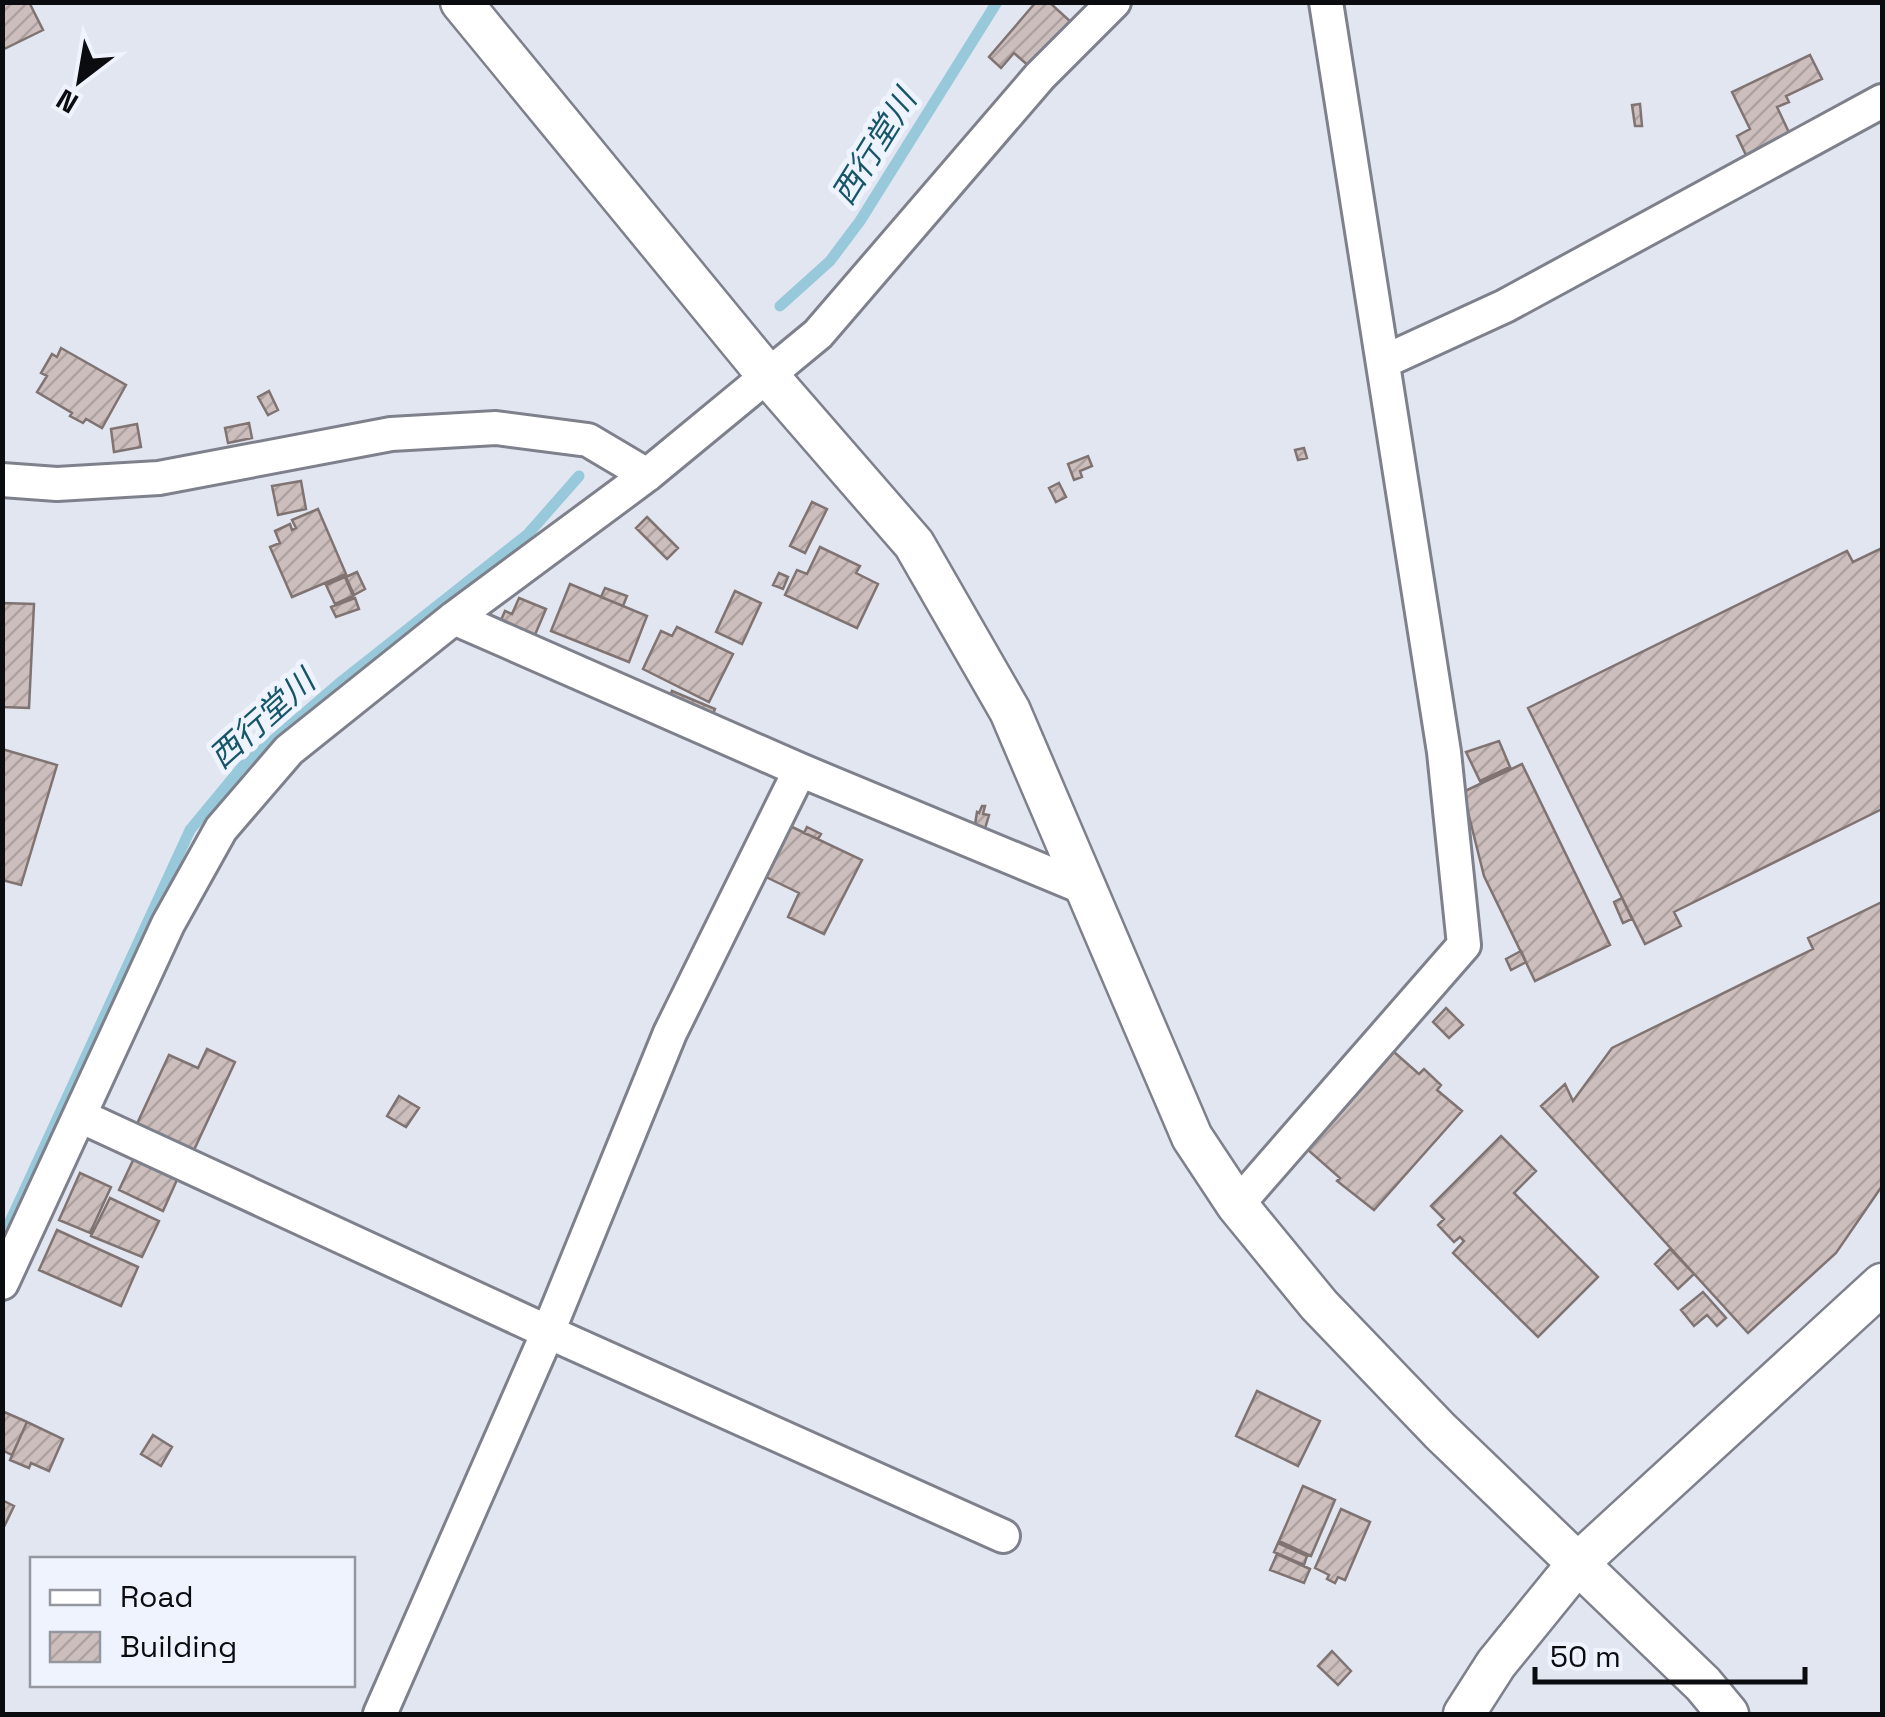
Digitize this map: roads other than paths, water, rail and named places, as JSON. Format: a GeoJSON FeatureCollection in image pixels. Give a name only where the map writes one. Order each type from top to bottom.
{"type":"FeatureCollection","features":[{"type":"Feature","properties":{"kind":"street"},"geometry":{"type":"LineString","coordinates":[[462,2],[769,377],[914,544],[1010,712],[1192,1137],[1237,1205],[1319,1304],[1440,1431],[1704,1684],[1728,1714]]}},
{"type":"Feature","properties":{"kind":"street"},"geometry":{"type":"LineString","coordinates":[[2,1284],[168,924],[221,829],[289,750],[633,467],[769,377],[818,334],[1040,76],[1114,2]]}},
{"type":"Feature","properties":{"kind":"street"},"geometry":{"type":"LineString","coordinates":[[1237,1205],[1464,945],[1444,752],[1326,2]]}},
{"type":"Feature","properties":{"kind":"street"},"geometry":{"type":"LineString","coordinates":[[1384,362],[1505,306],[1882,102]]}},
{"type":"Feature","properties":{"kind":"street"},"geometry":{"type":"LineString","coordinates":[[2,480],[57,484],[159,478],[391,434],[496,428],[588,440],[633,467]]}},
{"type":"Feature","properties":{"kind":"street"},"geometry":{"type":"LineString","coordinates":[[454,618],[800,770],[1089,890]]}},
{"type":"Feature","properties":{"kind":"street"},"geometry":{"type":"LineString","coordinates":[[380,1714],[548,1332],[670,1033],[800,770]]}},
{"type":"Feature","properties":{"kind":"street"},"geometry":{"type":"LineString","coordinates":[[80,1116],[1003,1536]]}},
{"type":"Feature","properties":{"kind":"street"},"geometry":{"type":"LineString","coordinates":[[1464,1714],[1496,1664],[1578,1564],[1882,1284]]}},
{"type":"Feature","properties":{"kind":"waterway","name":"西行堂川"},"geometry":{"type":"LineString","coordinates":[[780,306],[830,261],[860,221],[997,2]]}},
{"type":"Feature","properties":{"kind":"waterway","name":"西行堂川"},"geometry":{"type":"LineString","coordinates":[[2,1239],[190,830],[242,767],[342,681],[528,534],[579,476]]}}]}
